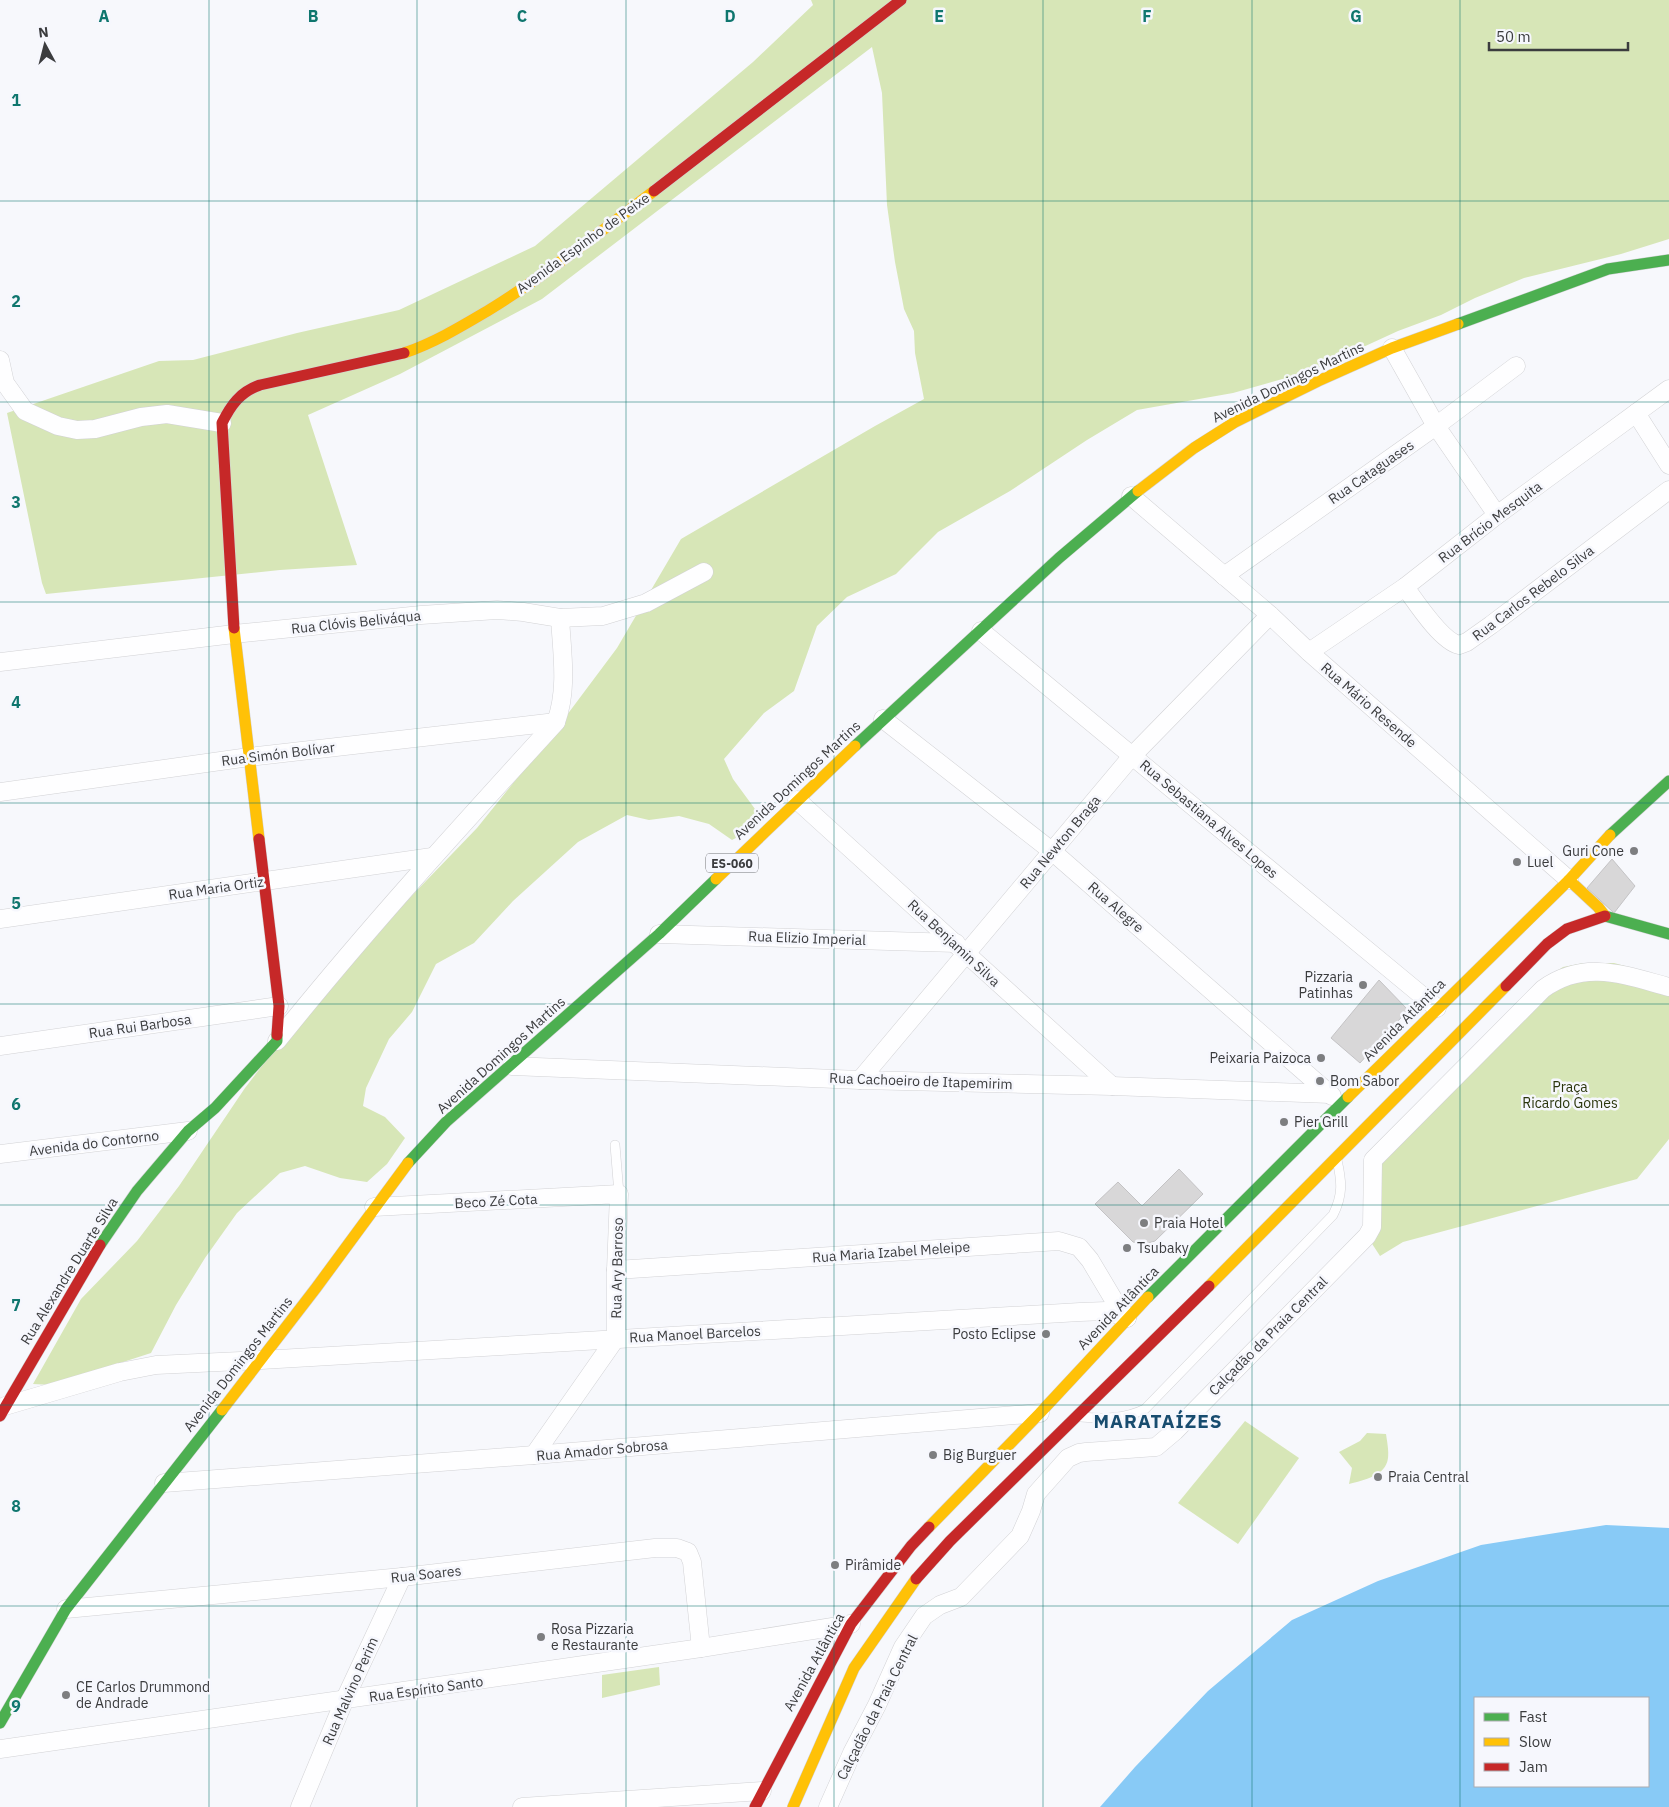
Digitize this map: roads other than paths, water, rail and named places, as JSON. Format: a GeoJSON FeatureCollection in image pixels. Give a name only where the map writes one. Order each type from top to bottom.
{"type":"FeatureCollection","features":[{"type":"Feature","properties":{"kind":"street","name":"Avenida Espinho de Peixe"},"geometry":{"type":"LineString","coordinates":[[222,423],[230,408],[242,393],[258,385],[330,368],[368,363],[423,345],[515,294],[567,258],[901,0]]}},
{"type":"Feature","properties":{"kind":"street","name":"Avenida Domingos Martins"},"geometry":{"type":"LineString","coordinates":[[0,1723],[66,1610],[316,1288],[403,1168],[446,1122],[512,1066],[658,934],[796,800],[1059,558],[1131,496],[1194,448],[1235,422],[1318,381],[1392,348],[1608,269],[1669,260]]}},
{"type":"Feature","properties":{"kind":"street"},"geometry":{"type":"LineString","coordinates":[[1392,348],[1436,426],[1497,515]]}},
{"type":"Feature","properties":{"kind":"street"},"geometry":{"type":"LineString","coordinates":[[0,360],[5,382],[25,411],[58,426],[77,430],[96,429],[141,417],[167,414],[222,423],[234,634],[279,1006],[276,1041]]}},
{"type":"Feature","properties":{"kind":"street","name":"Rua Cataguases"},"geometry":{"type":"LineString","coordinates":[[1224,576],[1436,426],[1516,366]]}},
{"type":"Feature","properties":{"kind":"street","name":"Rua Brício Mesquita"},"geometry":{"type":"LineString","coordinates":[[1309,652],[1405,587],[1497,515],[1669,389]]}},
{"type":"Feature","properties":{"kind":"street"},"geometry":{"type":"LineString","coordinates":[[1636,413],[1669,465]]}},
{"type":"Feature","properties":{"kind":"street","name":"Rua Carlos Rebelo Silva"},"geometry":{"type":"LineString","coordinates":[[1405,587],[1449,640],[1459,644],[1467,642],[1669,490]]}},
{"type":"Feature","properties":{"kind":"street","name":"Rua Mário Resende"},"geometry":{"type":"LineString","coordinates":[[1131,496],[1270,615],[1309,652],[1569,880],[1598,907],[1604,916]]}},
{"type":"Feature","properties":{"kind":"street","name":"Rua Clóvis Beliváqua"},"geometry":{"type":"LineString","coordinates":[[0,662],[234,634],[421,615],[496,610],[560,618],[604,616],[646,603],[704,572]]}},
{"type":"Feature","properties":{"kind":"street","name":"Rua Newton Braga"},"geometry":{"type":"LineString","coordinates":[[860,1080],[960,948],[1053,852],[1132,756],[1270,615]]}},
{"type":"Feature","properties":{"kind":"street"},"geometry":{"type":"LineString","coordinates":[[276,1041],[432,857],[556,722],[563,690],[560,618]]}},
{"type":"Feature","properties":{"kind":"street","name":"Rua Sebastiana Alves Lopes"},"geometry":{"type":"LineString","coordinates":[[981,631],[1436,1008]]}},
{"type":"Feature","properties":{"kind":"street","name":"Rua Alegre"},"geometry":{"type":"LineString","coordinates":[[884,719],[1053,852],[1336,1099]]}},
{"type":"Feature","properties":{"kind":"street","name":"Rua Simón Bolívar"},"geometry":{"type":"LineString","coordinates":[[0,792],[249,757],[556,722]]}},
{"type":"Feature","properties":{"kind":"street","name":"Avenida Atlântica"},"geometry":{"type":"LineString","coordinates":[[758,1799],[851,1624],[911,1546],[1040,1413],[1127,1318],[1336,1099],[1436,1008],[1569,880],[1614,831],[1669,781]]}},
{"type":"Feature","properties":{"kind":"street","name":"Rua Benjamin Silva"},"geometry":{"type":"LineString","coordinates":[[796,800],[1112,1086]]}},
{"type":"Feature","properties":{"kind":"street","name":"Rua Maria Ortiz"},"geometry":{"type":"LineString","coordinates":[[0,919],[432,857]]}},
{"type":"Feature","properties":{"kind":"street"},"geometry":{"type":"LineString","coordinates":[[793,1807],[854,1668],[910,1586],[950,1541],[1547,944],[1567,929],[1604,916],[1669,934]]}},
{"type":"Feature","properties":{"kind":"street","name":"Rua Elizio Imperial"},"geometry":{"type":"LineString","coordinates":[[658,934],[960,948]]}},
{"type":"Feature","properties":{"kind":"street","name":"Calçadão da Praia Central"},"geometry":{"type":"LineString","coordinates":[[828,1807],[903,1647],[924,1616],[940,1605],[961,1597],[1020,1536],[1036,1494],[1068,1458],[1086,1452],[1156,1447],[1182,1424],[1367,1236],[1372,1228],[1373,1160],[1543,989],[1566,976],[1581,972],[1597,971],[1625,975],[1669,988]]}},
{"type":"Feature","properties":{"kind":"street","name":"Rua Rui Barbosa"},"geometry":{"type":"LineString","coordinates":[[0,1046],[279,1006]]}},
{"type":"Feature","properties":{"kind":"street","name":"Rua Alexandre Duarte Silva"},"geometry":{"type":"LineString","coordinates":[[2,1411],[101,1243],[137,1191],[188,1131],[215,1108],[276,1041]]}},
{"type":"Feature","properties":{"kind":"street","name":"Rua Cachoeiro de Itapemirim"},"geometry":{"type":"LineString","coordinates":[[512,1066],[860,1080],[1112,1086],[1336,1099]]}},
{"type":"Feature","properties":{"kind":"street","name":"Avenida do Contorno"},"geometry":{"type":"LineString","coordinates":[[0,1154],[188,1131]]}},
{"type":"Feature","properties":{"kind":"street","name":"Beco Zé Cota"},"geometry":{"type":"LineString","coordinates":[[374,1207],[619,1194]]}},
{"type":"Feature","properties":{"kind":"street","name":"Rua Ary Barroso"},"geometry":{"type":"LineString","coordinates":[[534,1455],[616,1338],[619,1194]]}},
{"type":"Feature","properties":{"kind":"street","name":"Rua Maria Izabel Meleipe"},"geometry":{"type":"LineString","coordinates":[[616,1270],[1059,1241],[1079,1247],[1090,1260],[1115,1302],[1127,1318]]}},
{"type":"Feature","properties":{"kind":"street","name":"Rua Manoel Barcelos"},"geometry":{"type":"LineString","coordinates":[[2,1411],[120,1372],[156,1365],[1098,1311],[1106,1311],[1127,1318]]}},
{"type":"Feature","properties":{"kind":"street","name":"Rua Amador Sobrosa"},"geometry":{"type":"LineString","coordinates":[[164,1483],[534,1455],[1040,1413]]}},
{"type":"Feature","properties":{"kind":"street","name":"Rua Soares"},"geometry":{"type":"LineString","coordinates":[[66,1610],[402,1577],[655,1548],[684,1549],[688,1552],[692,1562],[701,1648]]}},
{"type":"Feature","properties":{"kind":"street","name":"Rua Malvino Perim"},"geometry":{"type":"LineString","coordinates":[[300,1807],[344,1701],[402,1577]]}},
{"type":"Feature","properties":{"kind":"street","name":"Rua Espírito Santo"},"geometry":{"type":"LineString","coordinates":[[0,1749],[344,1701],[851,1624]]}},
{"type":"Feature","properties":{"kind":"street"},"geometry":{"type":"LineString","coordinates":[[522,1807],[758,1799]]}},
{"type":"Feature","properties":{"kind":"lane","name":"Rua Ary Barroso"},"geometry":{"type":"LineString","coordinates":[[615,1145],[619,1194]]}},
{"type":"Feature","properties":{"kind":"lane"},"geometry":{"type":"LineString","coordinates":[[1076,1417],[1118,1417],[1133,1415],[1145,1409],[1333,1215],[1340,1197],[1340,1174],[1336,1157]]}},
{"type":"Feature","properties":{"kind":"water"},"geometry":{"type":"Polygon","coordinates":[[[1606,1525],[1669,1528],[1669,1807],[1100,1807],[1135,1767],[1208,1691],[1292,1620],[1378,1581],[1481,1545],[1606,1525]]]}},
{"type":"Feature","properties":{"kind":"place","name":"Guri Cone"},"geometry":{"type":"Point","coordinates":[1634,851]}},
{"type":"Feature","properties":{"kind":"place","name":"Luel"},"geometry":{"type":"Point","coordinates":[1517,862]}},
{"type":"Feature","properties":{"kind":"place","name":"Pizzaria Patinhas"},"geometry":{"type":"Point","coordinates":[1363,985]}},
{"type":"Feature","properties":{"kind":"place","name":"Peixaria Paizoca"},"geometry":{"type":"Point","coordinates":[1321,1058]}},
{"type":"Feature","properties":{"kind":"place","name":"Bom Sabor"},"geometry":{"type":"Point","coordinates":[1320,1081]}},
{"type":"Feature","properties":{"kind":"place","name":"Pier Grill"},"geometry":{"type":"Point","coordinates":[1284,1122]}},
{"type":"Feature","properties":{"kind":"place","name":"Praia Hotel"},"geometry":{"type":"Point","coordinates":[1144,1223]}},
{"type":"Feature","properties":{"kind":"place","name":"Tsubaky"},"geometry":{"type":"Point","coordinates":[1127,1248]}},
{"type":"Feature","properties":{"kind":"place","name":"Posto Eclipse"},"geometry":{"type":"Point","coordinates":[1046,1334]}},
{"type":"Feature","properties":{"kind":"place","name":"Big Burguer"},"geometry":{"type":"Point","coordinates":[933,1455]}},
{"type":"Feature","properties":{"kind":"place","name":"Praia Central"},"geometry":{"type":"Point","coordinates":[1378,1477]}},
{"type":"Feature","properties":{"kind":"place","name":"Pirâmide"},"geometry":{"type":"Point","coordinates":[835,1565]}},
{"type":"Feature","properties":{"kind":"place","name":"Rosa Pizzaria e Restaurante"},"geometry":{"type":"Point","coordinates":[541,1637]}},
{"type":"Feature","properties":{"kind":"place","name":"CE Carlos Drummond de Andrade"},"geometry":{"type":"Point","coordinates":[66,1695]}},
{"type":"Feature","properties":{"kind":"district","name":"MARATAÍZES"},"geometry":{"type":"Point","coordinates":[1158,1421]}},
{"type":"Feature","properties":{"kind":"park label","name":"Praça Ricardo Gomes"},"geometry":{"type":"Point","coordinates":[1570,1096]}}]}
